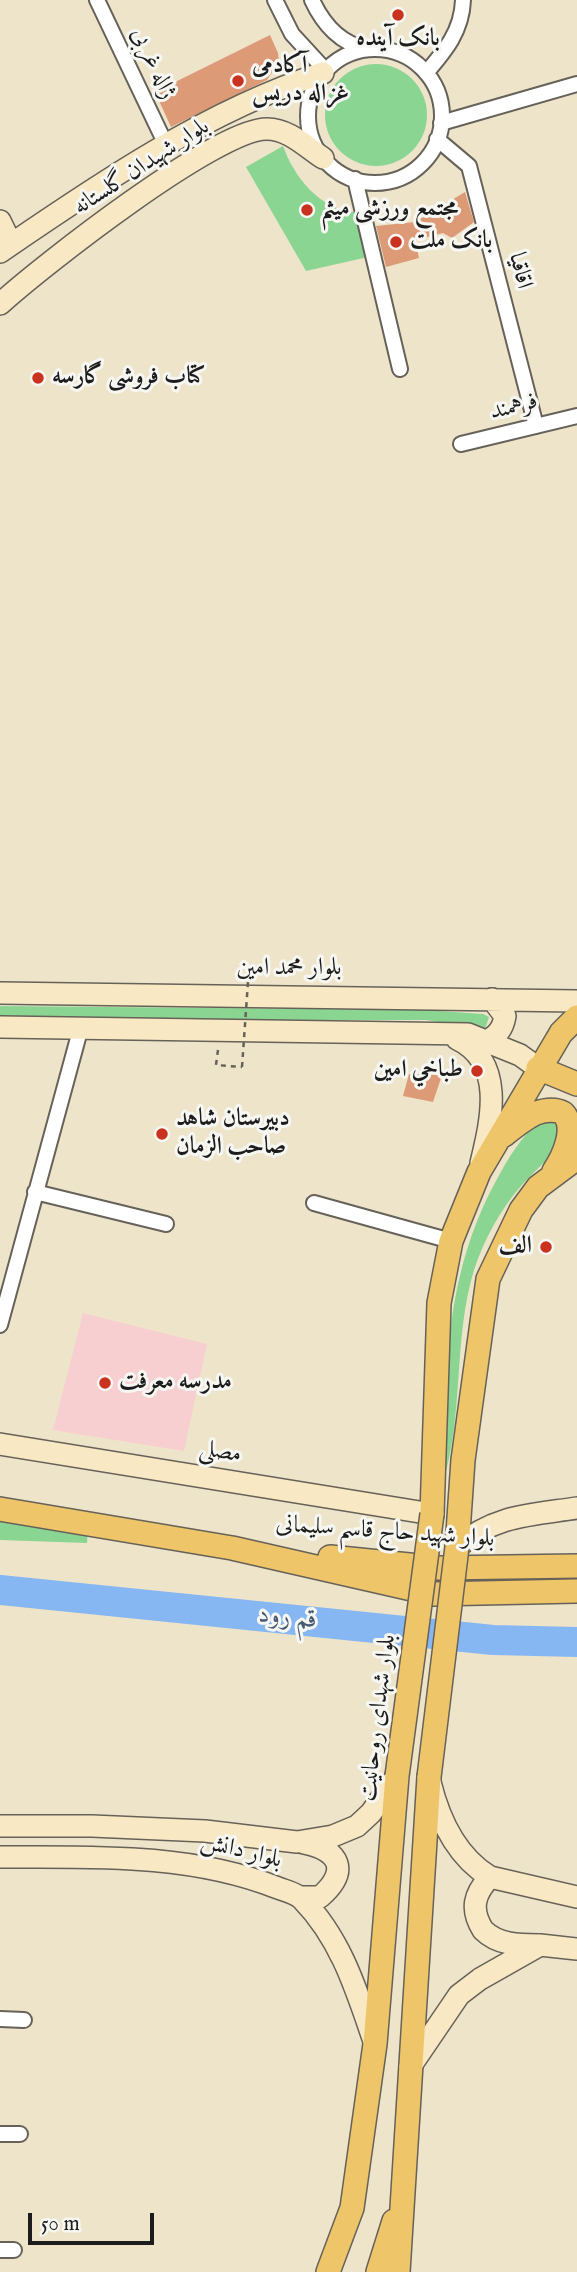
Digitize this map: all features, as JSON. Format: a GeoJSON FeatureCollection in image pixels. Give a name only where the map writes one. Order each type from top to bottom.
{"type":"FeatureCollection","features":[{"type":"Feature","properties":{"kind":"main road","name":"بلوار شهیدان گلستانه"},"geometry":{"type":"LineString","coordinates":[[6,248],[167,147],[274,92],[325,72]]}},
{"type":"Feature","properties":{"kind":"main road","name":"بلوار شهیدان گلستانه"},"geometry":{"type":"LineString","coordinates":[[0,304],[48,263],[150,190],[194,161],[249,131],[268,128],[289,133],[323,158]]}},
{"type":"Feature","properties":{"kind":"main road"},"geometry":{"type":"LineString","coordinates":[[0,221],[6,248]]}},
{"type":"Feature","properties":{"kind":"main road","name":"بلوار محمد امین"},"geometry":{"type":"LineString","coordinates":[[0,993],[577,1001]]}},
{"type":"Feature","properties":{"kind":"main road"},"geometry":{"type":"LineString","coordinates":[[485,1042],[494,1038],[504,1025],[505,1016],[492,999]]}},
{"type":"Feature","properties":{"kind":"main road","name":"بلوار شهدای روحانیت"},"geometry":{"type":"LineString","coordinates":[[328,2272],[352,2208],[375,2044],[397,1776],[432,1514],[439,1303],[451,1241],[479,1172],[538,1068],[561,1033],[577,1017]]}},
{"type":"Feature","properties":{"kind":"main road"},"geometry":{"type":"LineString","coordinates":[[0,1027],[468,1034],[520,1055],[538,1068],[577,1084]]}},
{"type":"Feature","properties":{"kind":"main road"},"geometry":{"type":"LineString","coordinates":[[439,1033],[462,1041],[475,1051],[485,1065],[491,1103],[479,1172]]}},
{"type":"Feature","properties":{"kind":"main road"},"geometry":{"type":"LineString","coordinates":[[499,1139],[535,1114],[549,1110],[562,1112],[572,1120],[574,1131],[566,1153],[551,1177]]}},
{"type":"Feature","properties":{"kind":"main road"},"geometry":{"type":"LineString","coordinates":[[398,2272],[429,1777],[457,1547],[463,1460],[488,1279],[521,1210],[538,1187],[577,1158]]}},
{"type":"Feature","properties":{"kind":"main road","name":"مصلی"},"geometry":{"type":"LineString","coordinates":[[0,1444],[432,1514]]}},
{"type":"Feature","properties":{"kind":"main road"},"geometry":{"type":"LineString","coordinates":[[457,1547],[476,1531],[498,1520],[577,1508]]}},
{"type":"Feature","properties":{"kind":"main road","name":"بلوار شهید حاج قاسم سلیمانی"},"geometry":{"type":"LineString","coordinates":[[0,1509],[232,1548],[434,1594],[577,1591]]}},
{"type":"Feature","properties":{"kind":"main road","name":"بلوار شهید حاج قاسم سلیمانی"},"geometry":{"type":"LineString","coordinates":[[232,1548],[439,1568],[577,1566]]}},
{"type":"Feature","properties":{"kind":"main road","name":"بلوار دانش"},"geometry":{"type":"LineString","coordinates":[[0,1826],[193,1830],[297,1842],[333,1836],[357,1826],[371,1813],[397,1776]]}},
{"type":"Feature","properties":{"kind":"main road"},"geometry":{"type":"LineString","coordinates":[[429,1777],[444,1825],[458,1847],[484,1874],[577,1897]]}},
{"type":"Feature","properties":{"kind":"main road"},"geometry":{"type":"LineString","coordinates":[[297,1842],[329,1850],[336,1859],[338,1870],[334,1883],[320,1897],[300,1896]]}},
{"type":"Feature","properties":{"kind":"main road","name":"بلوار دانش"},"geometry":{"type":"LineString","coordinates":[[0,1857],[118,1857],[180,1864],[257,1879],[300,1896],[344,1956],[375,2044]]}},
{"type":"Feature","properties":{"kind":"main road"},"geometry":{"type":"LineString","coordinates":[[484,1874],[474,1900],[483,1930],[495,1939],[516,1945],[577,1949]]}},
{"type":"Feature","properties":{"kind":"main road"},"geometry":{"type":"LineString","coordinates":[[410,2067],[459,1995],[480,1979],[540,1945]]}},
{"type":"Feature","properties":{"kind":"main road"},"geometry":{"type":"LineString","coordinates":[[378,2272],[404,2192]]}},
{"type":"Feature","properties":{"kind":"main road"},"geometry":{"type":"LineString","coordinates":[[345,2272],[352,2208]]}},
{"type":"Feature","properties":{"kind":"street","name":"ژاله غربی"},"geometry":{"type":"LineString","coordinates":[[97,0],[167,147]]}},
{"type":"Feature","properties":{"kind":"street"},"geometry":{"type":"LineString","coordinates":[[275,0],[292,34],[325,72]]}},
{"type":"Feature","properties":{"kind":"street"},"geometry":{"type":"LineString","coordinates":[[312,0],[332,30],[352,46],[400,54],[425,73],[438,94],[442,123],[438,139],[424,161],[404,176],[380,183],[355,180],[337,171],[323,158],[312,138],[308,116],[312,93],[325,72],[351,53],[368,49]]}},
{"type":"Feature","properties":{"kind":"street"},"geometry":{"type":"LineString","coordinates":[[425,73],[447,49],[463,19],[463,0]]}},
{"type":"Feature","properties":{"kind":"street"},"geometry":{"type":"LineString","coordinates":[[442,123],[577,85]]}},
{"type":"Feature","properties":{"kind":"street","name":"اقاقیا"},"geometry":{"type":"LineString","coordinates":[[438,139],[469,166],[536,426]]}},
{"type":"Feature","properties":{"kind":"street"},"geometry":{"type":"LineString","coordinates":[[355,180],[400,369]]}},
{"type":"Feature","properties":{"kind":"street","name":"فرهمند"},"geometry":{"type":"LineString","coordinates":[[461,444],[577,416]]}},
{"type":"Feature","properties":{"kind":"street"},"geometry":{"type":"LineString","coordinates":[[0,1325],[82,1027]]}},
{"type":"Feature","properties":{"kind":"street"},"geometry":{"type":"LineString","coordinates":[[35,1192],[166,1224]]}},
{"type":"Feature","properties":{"kind":"street"},"geometry":{"type":"LineString","coordinates":[[314,1203],[451,1241]]}},
{"type":"Feature","properties":{"kind":"street"},"geometry":{"type":"LineString","coordinates":[[0,2019],[24,2020]]}},
{"type":"Feature","properties":{"kind":"street"},"geometry":{"type":"LineString","coordinates":[[0,2134],[20,2134]]}},
{"type":"Feature","properties":{"kind":"path"},"geometry":{"type":"LineString","coordinates":[[216,1065],[242,1067],[248,982]]}},
{"type":"Feature","properties":{"kind":"shaded area"},"geometry":{"type":"Polygon","coordinates":[[[83,1313],[207,1344],[184,1451],[53,1430],[83,1313]]]}},
{"type":"Feature","properties":{"kind":"green space"},"geometry":{"type":"Polygon","coordinates":[[[376,64],[396,68],[412,79],[423,95],[427,115],[423,135],[412,151],[396,162],[376,166],[356,162],[340,151],[329,135],[325,115],[329,95],[340,79],[356,68],[376,64]]]}},
{"type":"Feature","properties":{"kind":"green space","name":"مجتمع ورزشی میثم"},"geometry":{"type":"Polygon","coordinates":[[[283,146],[294,169],[310,190],[331,205],[355,212],[368,257],[306,271],[246,167],[283,146]]]}},
{"type":"Feature","properties":{"kind":"green space"},"geometry":{"type":"Polygon","coordinates":[[[0,1006],[425,1010],[483,1014],[489,1017],[485,1029],[426,1020],[0,1021],[0,1006]]]}},
{"type":"Feature","properties":{"kind":"green space"},"geometry":{"type":"Polygon","coordinates":[[[542,1119],[560,1125],[551,1154],[513,1195],[488,1237],[474,1270],[463,1323],[454,1429],[443,1482],[447,1365],[457,1289],[466,1252],[479,1216],[511,1155],[522,1139],[542,1119]]]}},
{"type":"Feature","properties":{"kind":"green space"},"geometry":{"type":"Polygon","coordinates":[[[0,1514],[88,1527],[87,1543],[0,1540],[0,1514]]]}},
{"type":"Feature","properties":{"kind":"building"},"geometry":{"type":"Polygon","coordinates":[[[270,35],[279,62],[267,80],[171,127],[155,92],[270,35]]]}},
{"type":"Feature","properties":{"kind":"building"},"geometry":{"type":"Polygon","coordinates":[[[465,192],[474,222],[452,238],[443,233],[415,240],[419,258],[386,267],[376,226],[415,222],[465,192]]]}},
{"type":"Feature","properties":{"kind":"building"},"geometry":{"type":"Polygon","coordinates":[[[409,1074],[442,1075],[433,1102],[403,1096],[409,1074]]]}},
{"type":"Feature","properties":{"kind":"waterway","name":"قم رود"},"geometry":{"type":"LineString","coordinates":[[0,1590],[493,1640],[577,1642]]}},
{"type":"Feature","properties":{"kind":"place","name":"بانک آینده"},"geometry":{"type":"Point","coordinates":[398,15]}},
{"type":"Feature","properties":{"kind":"place","name":"آکادمی غزاله دریس"},"geometry":{"type":"Point","coordinates":[238,81]}},
{"type":"Feature","properties":{"kind":"place","name":"مجتمع ورزشی میثم"},"geometry":{"type":"Point","coordinates":[307,210]}},
{"type":"Feature","properties":{"kind":"place","name":"بانک ملت"},"geometry":{"type":"Point","coordinates":[396,242]}},
{"type":"Feature","properties":{"kind":"place","name":"کتاب فروشی گارسه"},"geometry":{"type":"Point","coordinates":[38,378]}},
{"type":"Feature","properties":{"kind":"place","name":"طباخي امين"},"geometry":{"type":"Point","coordinates":[477,1071]}},
{"type":"Feature","properties":{"kind":"place","name":"دبیرستان شاهد صاحب الزمان"},"geometry":{"type":"Point","coordinates":[162,1134]}},
{"type":"Feature","properties":{"kind":"place","name":"الف"},"geometry":{"type":"Point","coordinates":[546,1247]}},
{"type":"Feature","properties":{"kind":"place","name":"مدرسه معرفت"},"geometry":{"type":"Point","coordinates":[105,1383]}}]}
